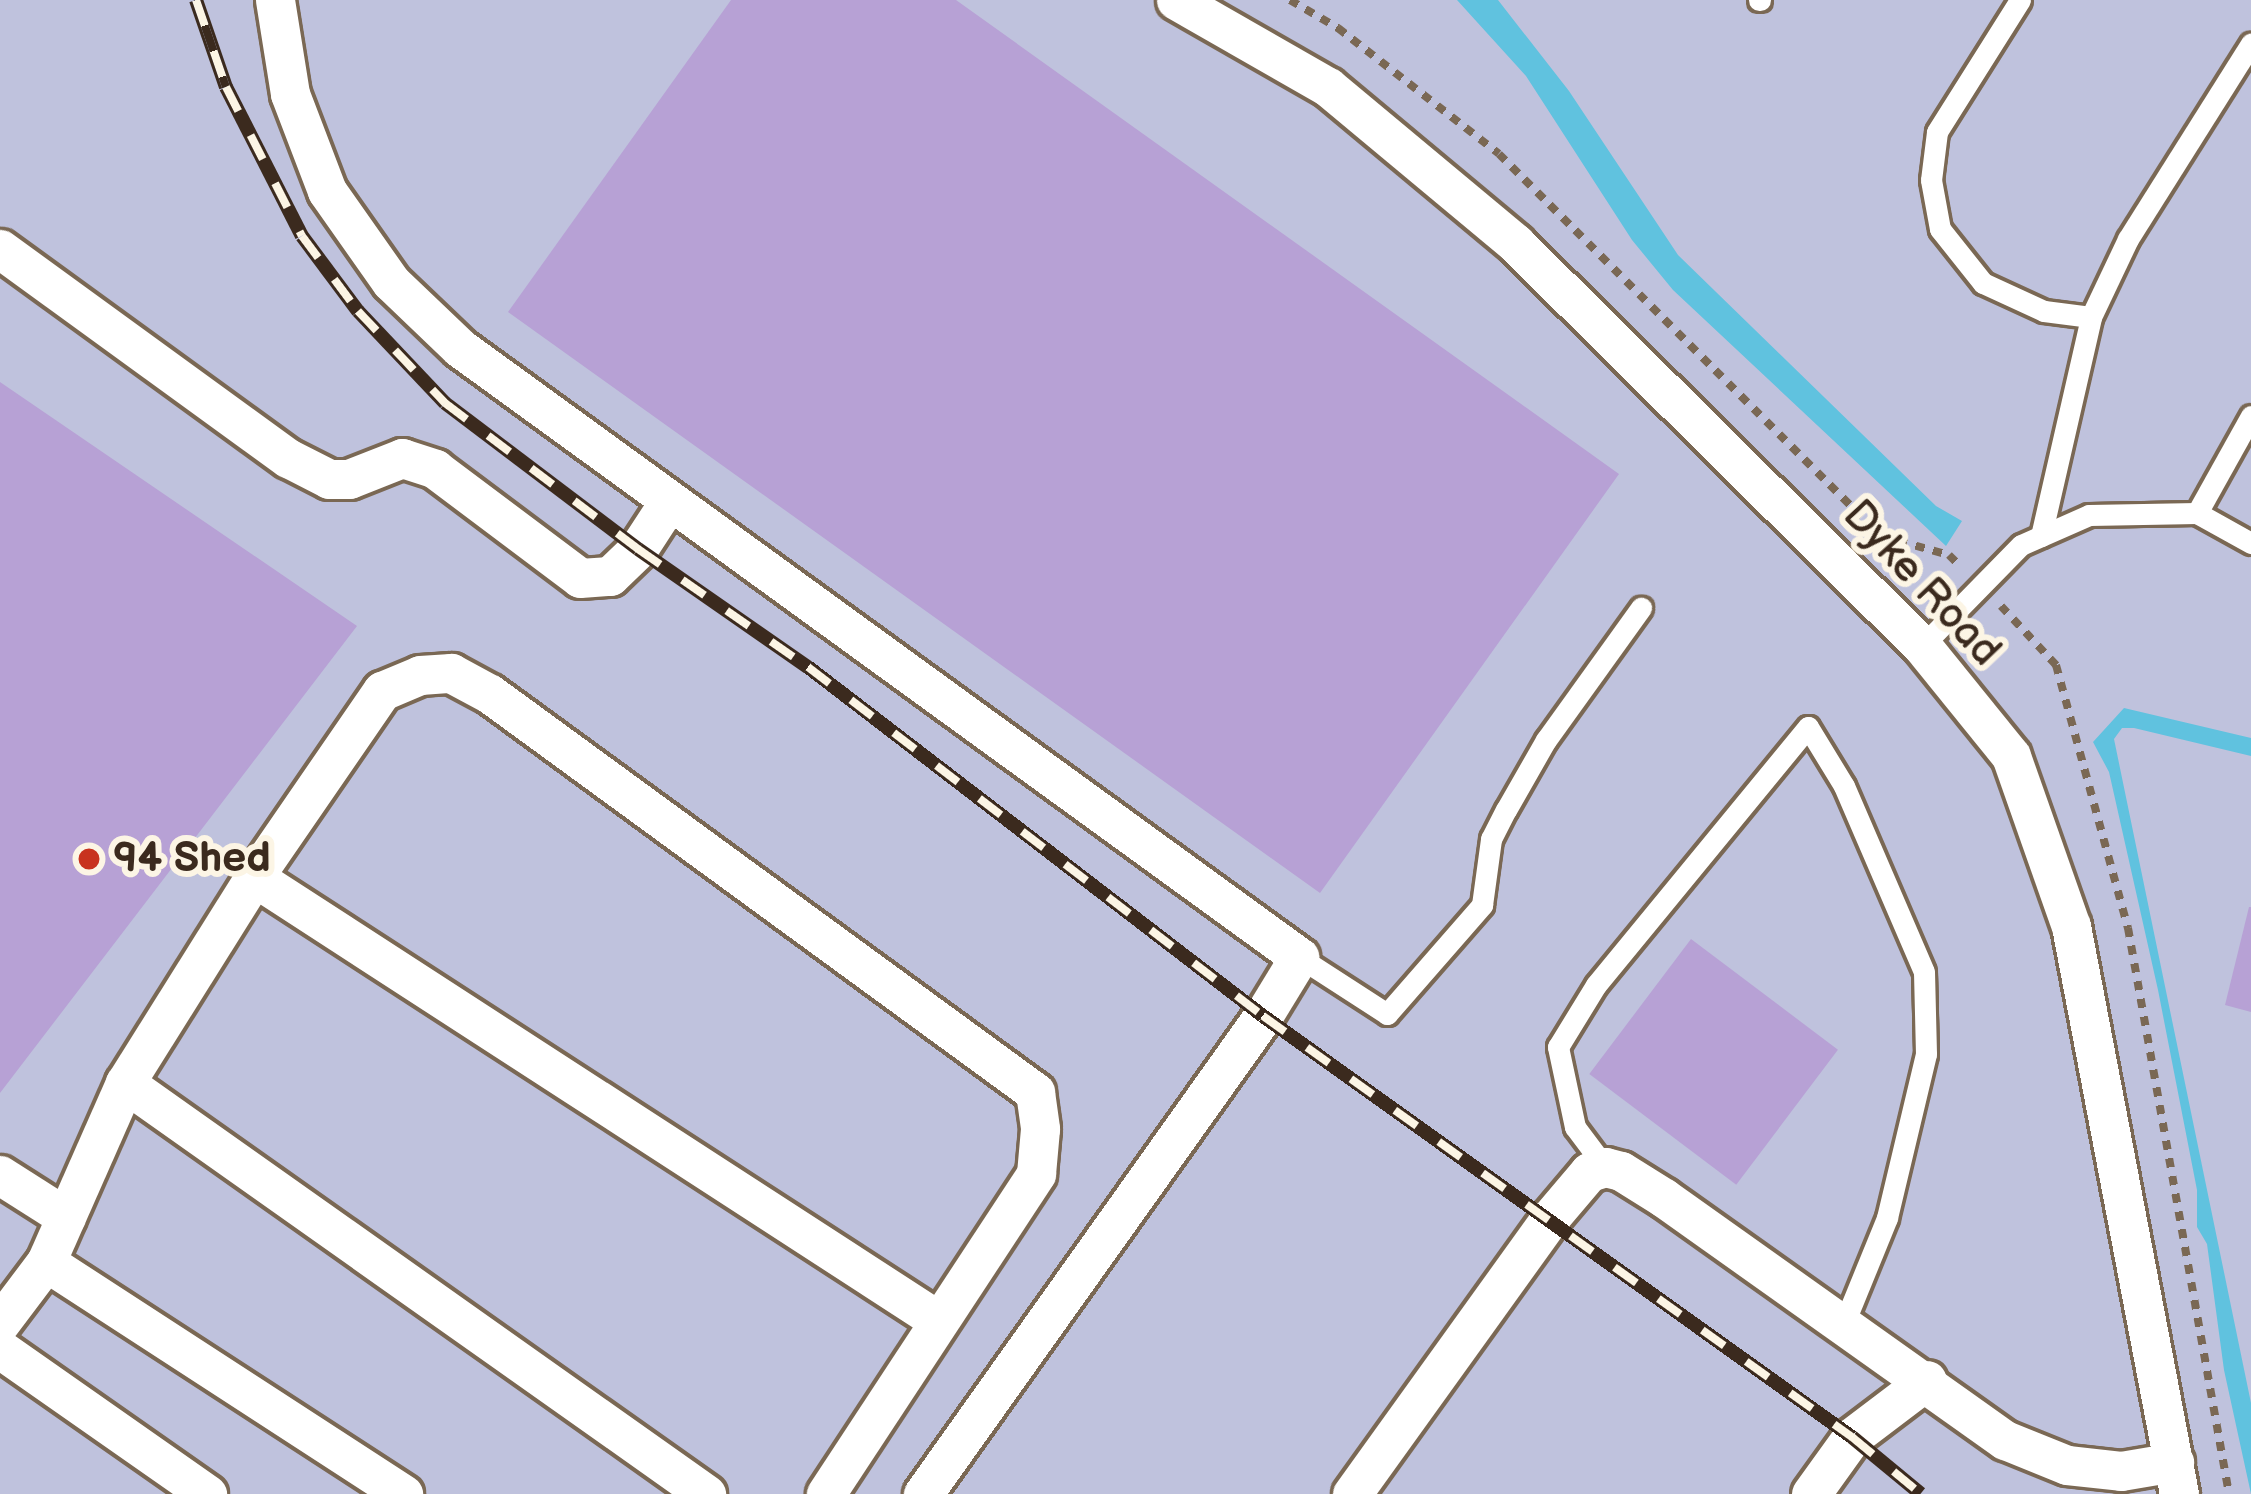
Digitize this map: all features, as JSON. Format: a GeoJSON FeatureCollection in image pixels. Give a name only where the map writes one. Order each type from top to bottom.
{"type":"FeatureCollection","features":[{"type":"Feature","properties":{"kind":"street"},"geometry":{"type":"LineString","coordinates":[[275,0],[290,94],[327,191],[391,282],[460,348],[1299,957],[1264,1016],[923,1494]]}},
{"type":"Feature","properties":{"kind":"street","name":"Dyke Road"},"geometry":{"type":"LineString","coordinates":[[1176,0],[1328,87],[1514,243],[1922,646],[2011,756],[2071,926],[2177,1478]]}},
{"type":"Feature","properties":{"kind":"street"},"geometry":{"type":"LineString","coordinates":[[0,249],[287,458],[329,479],[349,479],[402,458],[435,469],[580,578],[610,576],[638,549],[668,502]]}},
{"type":"Feature","properties":{"kind":"street"},"geometry":{"type":"LineString","coordinates":[[0,1323],[46,1262],[124,1083],[254,877],[382,691],[420,675],[451,673],[490,694],[1035,1092],[1040,1129],[1036,1174],[826,1494]]}},
{"type":"Feature","properties":{"kind":"street"},"geometry":{"type":"LineString","coordinates":[[254,877],[939,1321]]}},
{"type":"Feature","properties":{"kind":"street"},"geometry":{"type":"LineString","coordinates":[[124,1083],[706,1494]]}},
{"type":"Feature","properties":{"kind":"street"},"geometry":{"type":"LineString","coordinates":[[1352,1494],[1550,1218],[1589,1172],[1605,1167],[1621,1171],[1664,1198],[2006,1440],[2067,1465],[2177,1478]]}},
{"type":"Feature","properties":{"kind":"street"},"geometry":{"type":"LineString","coordinates":[[0,1175],[66,1217]]}},
{"type":"Feature","properties":{"kind":"street"},"geometry":{"type":"LineString","coordinates":[[46,1262],[403,1494]]}},
{"type":"Feature","properties":{"kind":"street"},"geometry":{"type":"LineString","coordinates":[[0,1349],[207,1494]]}},
{"type":"Feature","properties":{"kind":"street"},"geometry":{"type":"LineString","coordinates":[[1811,1494],[1852,1437],[1927,1380]]}},
{"type":"Feature","properties":{"kind":"lane"},"geometry":{"type":"LineString","coordinates":[[2020,0],[1937,132],[1931,180],[1940,229],[1983,283],[2044,311],[2090,316]]}},
{"type":"Feature","properties":{"kind":"lane"},"geometry":{"type":"LineString","coordinates":[[2041,536],[2090,316],[2128,239],[2251,44]]}},
{"type":"Feature","properties":{"kind":"lane"},"geometry":{"type":"LineString","coordinates":[[2197,513],[2251,416]]}},
{"type":"Feature","properties":{"kind":"lane"},"geometry":{"type":"LineString","coordinates":[[1922,646],[1978,583],[2021,544],[2089,515],[2197,513],[2251,543]]}},
{"type":"Feature","properties":{"kind":"lane"},"geometry":{"type":"LineString","coordinates":[[1299,957],[1387,1014],[1482,905],[1491,839],[1506,810],[1546,740],[1642,608]]}},
{"type":"Feature","properties":{"kind":"lane"},"geometry":{"type":"LineString","coordinates":[[1605,1167],[1575,1127],[1558,1047],[1596,985],[1808,728],[1844,786],[1924,972],[1926,1054],[1887,1218],[1843,1326]]}},
{"type":"Feature","properties":{"kind":"shaded area"},"geometry":{"type":"Polygon","coordinates":[[[0,0],[2251,0],[2251,1494],[0,1494],[0,0]]]}},
{"type":"Feature","properties":{"kind":"water"},"geometry":{"type":"Polygon","coordinates":[[[1457,0],[1498,0],[1569,91],[1678,255],[1936,506],[1962,521],[1946,546],[1673,290],[1632,240],[1526,76],[1457,0]]]}},
{"type":"Feature","properties":{"kind":"water"},"geometry":{"type":"Polygon","coordinates":[[[2124,708],[2251,738],[2251,756],[2134,728],[2122,728],[2114,739],[2251,1403],[2251,1494],[2224,1370],[2207,1244],[2197,1227],[2197,1190],[2158,990],[2109,772],[2093,742],[2124,708]]]}},
{"type":"Feature","properties":{"kind":"building"},"geometry":{"type":"Polygon","coordinates":[[[731,0],[956,0],[1619,474],[1320,893],[508,312],[731,0]]]}},
{"type":"Feature","properties":{"kind":"building","name":"94 Shed"},"geometry":{"type":"Polygon","coordinates":[[[0,382],[357,626],[0,1093],[0,382]]]}},
{"type":"Feature","properties":{"kind":"building"},"geometry":{"type":"Polygon","coordinates":[[[2251,907],[2251,1012],[2225,1005],[2251,907]]]}},
{"type":"Feature","properties":{"kind":"building"},"geometry":{"type":"Polygon","coordinates":[[[1691,939],[1838,1050],[1736,1185],[1589,1074],[1691,939]]]}},
{"type":"Feature","properties":{"kind":"railway"},"geometry":{"type":"LineString","coordinates":[[196,0],[226,87],[302,236],[358,311],[445,403],[638,549],[808,667],[1263,1016],[1852,1437],[1921,1494]]}},
{"type":"Feature","properties":{"kind":"place","name":"94 Shed"},"geometry":{"type":"Point","coordinates":[89,859]}}]}
